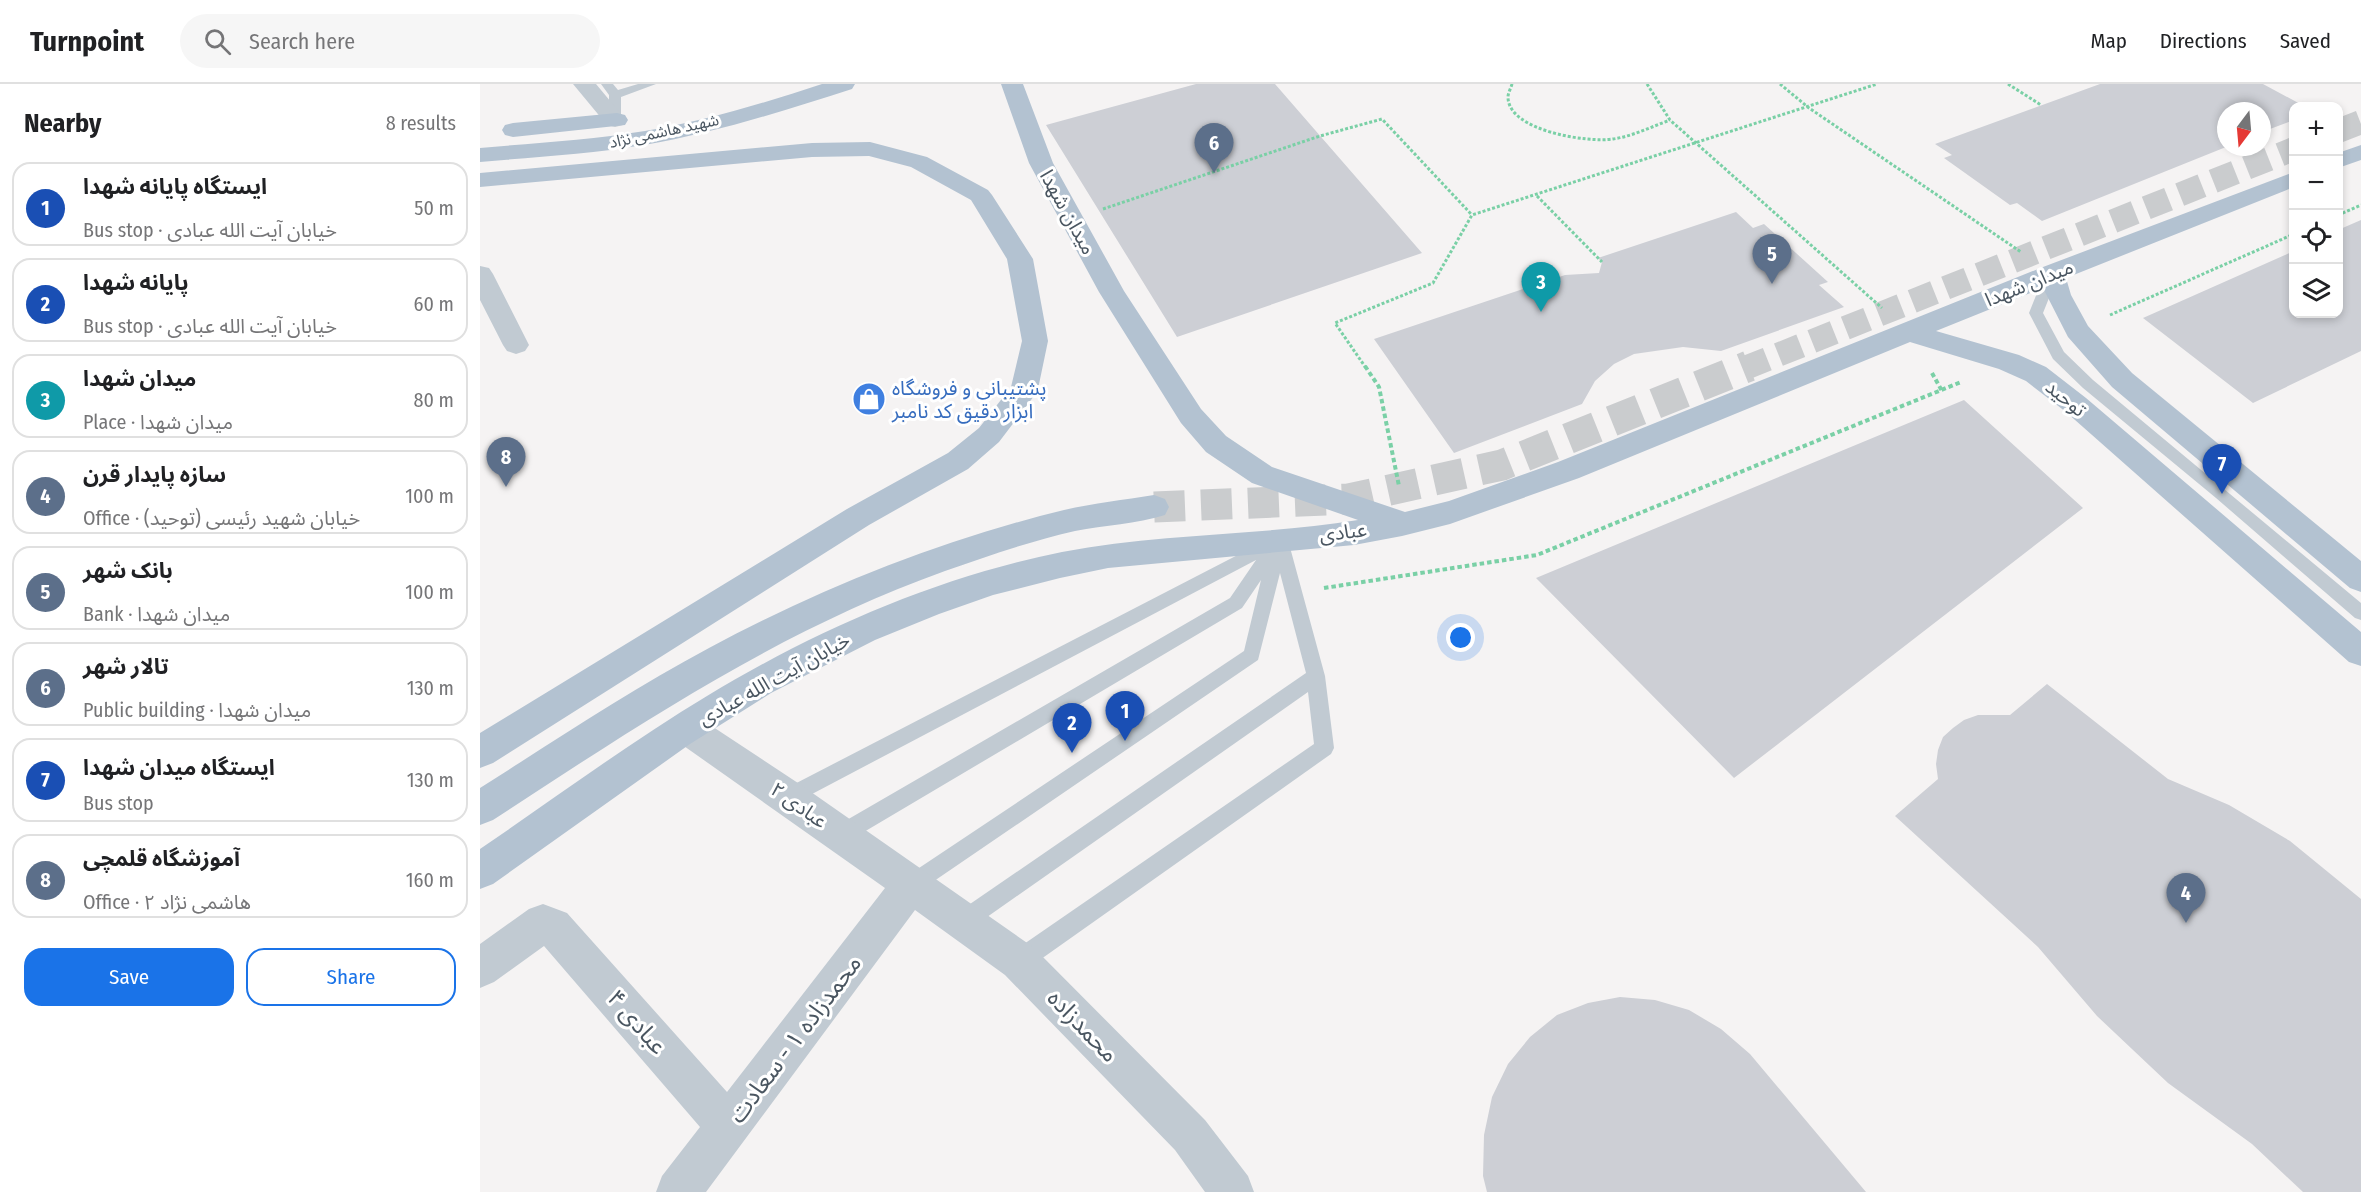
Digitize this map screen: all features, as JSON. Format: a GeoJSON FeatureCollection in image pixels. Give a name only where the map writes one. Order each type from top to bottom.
{"type":"FeatureCollection","features":[{"type":"Feature","properties":{"kind":"main road","name":"شهید هاشمی نژاد"},"geometry":{"type":"LineString","coordinates":[[480,155],[572,148],[646,138],[778,104],[844,84]]}},
{"type":"Feature","properties":{"kind":"main road","name":"میدان شهدا"},"geometry":{"type":"LineString","coordinates":[[1012,84],[1041,163],[1072,220],[1153,359],[1191,416],[1216,444],[1262,475],[1407,525],[1503,495],[2052,273],[2289,181]]}},
{"type":"Feature","properties":{"kind":"main road"},"geometry":{"type":"LineString","coordinates":[[490,131],[626,119]]}},
{"type":"Feature","properties":{"kind":"main road"},"geometry":{"type":"LineString","coordinates":[[480,180],[812,150],[870,149],[919,162],[980,195],[1020,259],[1035,341],[1024,389],[989,435],[958,461],[858,517],[480,752]]}},
{"type":"Feature","properties":{"kind":"main road"},"geometry":{"type":"LineString","coordinates":[[2343,159],[2361,153]]}},
{"type":"Feature","properties":{"kind":"main road"},"geometry":{"type":"LineString","coordinates":[[2052,273],[2058,295],[2077,331],[2122,380],[2361,579]]}},
{"type":"Feature","properties":{"kind":"main road","name":"توحید"},"geometry":{"type":"LineString","coordinates":[[1909,332],[2009,362],[2036,374],[2198,510],[2361,652]]}},
{"type":"Feature","properties":{"kind":"main road","name":"خیابان آیت الله عبادی"},"geometry":{"type":"LineString","coordinates":[[480,808],[720,659],[807,615],[892,578],[984,546],[1065,522],[1154,507]]}},
{"type":"Feature","properties":{"kind":"main road","name":"عبادی"},"geometry":{"type":"LineString","coordinates":[[1280,540],[1407,525]]}},
{"type":"Feature","properties":{"kind":"main road","name":"خیابان آیت الله عبادی"},"geometry":{"type":"LineString","coordinates":[[480,871],[686,728],[798,661],[884,621],[971,588],[1063,564],[1176,547],[1280,540]]}},
{"type":"Feature","properties":{"kind":"street"},"geometry":{"type":"LineString","coordinates":[[584,84],[626,119]]}},
{"type":"Feature","properties":{"kind":"street"},"geometry":{"type":"LineString","coordinates":[[480,274],[516,345]]}},
{"type":"Feature","properties":{"kind":"street","name":"عبادی ۲"},"geometry":{"type":"LineString","coordinates":[[686,728],[911,885]]}},
{"type":"Feature","properties":{"kind":"street","name":"محمدزاده"},"geometry":{"type":"LineString","coordinates":[[911,885],[1020,961],[1190,1135],[1232,1192]]}},
{"type":"Feature","properties":{"kind":"street","name":"محمدزاده ۱ - سعادت"},"geometry":{"type":"LineString","coordinates":[[678,1192],[911,885]]}},
{"type":"Feature","properties":{"kind":"street","name":"عبادی ۴"},"geometry":{"type":"LineString","coordinates":[[480,968],[543,923],[553,927],[728,1126]]}},
{"type":"Feature","properties":{"kind":"lane"},"geometry":{"type":"LineString","coordinates":[[607,84],[626,119]]}},
{"type":"Feature","properties":{"kind":"lane"},"geometry":{"type":"LineString","coordinates":[[615,95],[650,84]]}},
{"type":"Feature","properties":{"kind":"lane"},"geometry":{"type":"LineString","coordinates":[[2052,273],[2036,313],[2058,355],[2088,384],[2222,494],[2361,613]]}},
{"type":"Feature","properties":{"kind":"lane"},"geometry":{"type":"LineString","coordinates":[[1020,961],[1323,748],[1316,676],[1280,540]]}},
{"type":"Feature","properties":{"kind":"lane"},"geometry":{"type":"LineString","coordinates":[[788,797],[1280,540]]}},
{"type":"Feature","properties":{"kind":"lane"},"geometry":{"type":"LineString","coordinates":[[840,835],[1236,603],[1280,540]]}},
{"type":"Feature","properties":{"kind":"lane"},"geometry":{"type":"LineString","coordinates":[[911,885],[1252,655],[1280,540]]}},
{"type":"Feature","properties":{"kind":"lane"},"geometry":{"type":"LineString","coordinates":[[962,922],[1316,676]]}},
{"type":"Feature","properties":{"kind":"path"},"geometry":{"type":"LineString","coordinates":[[1512,84],[1508,101],[1519,116],[1540,130],[1575,140],[1605,140],[1670,120]]}},
{"type":"Feature","properties":{"kind":"path"},"geometry":{"type":"LineString","coordinates":[[1647,84],[1670,120],[1909,332]]}},
{"type":"Feature","properties":{"kind":"path"},"geometry":{"type":"LineString","coordinates":[[1780,84],[1809,108],[2052,273]]}},
{"type":"Feature","properties":{"kind":"path"},"geometry":{"type":"LineString","coordinates":[[1407,525],[1379,387],[1335,324],[1433,284],[1472,215],[1537,196],[1696,141],[1809,108],[1877,84]]}},
{"type":"Feature","properties":{"kind":"path"},"geometry":{"type":"LineString","coordinates":[[2008,84],[2041,105]]}},
{"type":"Feature","properties":{"kind":"path"},"geometry":{"type":"LineString","coordinates":[[1072,220],[1320,136],[1383,119],[1472,215]]}},
{"type":"Feature","properties":{"kind":"path"},"geometry":{"type":"LineString","coordinates":[[1537,196],[1602,262]]}},
{"type":"Feature","properties":{"kind":"path"},"geometry":{"type":"LineString","coordinates":[[2343,213],[2361,205]]}},
{"type":"Feature","properties":{"kind":"path"},"geometry":{"type":"LineString","coordinates":[[2077,331],[2289,236]]}},
{"type":"Feature","properties":{"kind":"path"},"geometry":{"type":"LineString","coordinates":[[1294,593],[1537,555],[2009,362]]}},
{"type":"Feature","properties":{"kind":"building"},"geometry":{"type":"Polygon","coordinates":[[[1196,84],[1275,84],[1422,253],[1177,337],[1046,125],[1196,84]]]}},
{"type":"Feature","properties":{"kind":"building"},"geometry":{"type":"Polygon","coordinates":[[[2100,84],[2263,84],[2297,102],[2289,102],[2289,122],[2271,129],[2271,102],[2217,102],[2217,151],[2042,221],[2017,203],[2010,205],[1944,158],[1952,155],[1935,144],[2100,84]]]}},
{"type":"Feature","properties":{"kind":"building"},"geometry":{"type":"Polygon","coordinates":[[[1736,212],[1753,228],[1764,224],[1828,282],[1819,285],[1844,307],[1721,351],[1683,347],[1634,354],[1614,364],[1595,381],[1582,404],[1454,453],[1374,339],[1565,275],[1599,273],[1602,262],[1598,258],[1736,212]]]}},
{"type":"Feature","properties":{"kind":"building"},"geometry":{"type":"Polygon","coordinates":[[[2361,220],[2361,351],[2253,403],[2143,318],[2289,253],[2289,318],[2343,318],[2343,228],[2361,220]]]}},
{"type":"Feature","properties":{"kind":"building"},"geometry":{"type":"Polygon","coordinates":[[[1964,400],[2083,508],[1734,778],[1536,578],[1964,400]]]}},
{"type":"Feature","properties":{"kind":"building"},"geometry":{"type":"Polygon","coordinates":[[[2047,684],[2168,779],[2229,805],[2290,841],[2361,899],[2361,1192],[2303,1192],[2252,1144],[2168,1083],[2097,1016],[2038,947],[1895,816],[1938,779],[1936,764],[1938,750],[1943,737],[1953,728],[1964,720],[1978,715],[2010,715],[2047,684]]]}},
{"type":"Feature","properties":{"kind":"building"},"geometry":{"type":"Polygon","coordinates":[[[1620,997],[1655,1000],[1689,1010],[1721,1029],[1750,1054],[1866,1192],[1487,1192],[1483,1176],[1484,1135],[1492,1097],[1508,1064],[1530,1037],[1557,1015],[1588,1003],[1620,997]]]}},
{"type":"Feature","properties":{"kind":"tunnel"},"geometry":{"type":"LineString","coordinates":[[2343,129],[2361,122]]}},
{"type":"Feature","properties":{"kind":"tunnel"},"geometry":{"type":"LineString","coordinates":[[1745,368],[2289,151]]}},
{"type":"Feature","properties":{"kind":"tunnel"},"geometry":{"type":"LineString","coordinates":[[1154,507],[1349,499],[1502,465],[1749,366]]}},
{"type":"Feature","properties":{"kind":"place","name":"تالار شهر"},"geometry":{"type":"Point","coordinates":[1214,173]}},
{"type":"Feature","properties":{"kind":"place","name":"بانک شهر"},"geometry":{"type":"Point","coordinates":[1772,284]}},
{"type":"Feature","properties":{"kind":"place","name":"میدان شهدا"},"geometry":{"type":"Point","coordinates":[1541,312]}},
{"type":"Feature","properties":{"kind":"place","name":"پشتیبانی و فروشگاه ابزار دقیق کد نامبر"},"geometry":{"type":"Point","coordinates":[869,399]}},
{"type":"Feature","properties":{"kind":"place","name":"آموزشگاه قلمچی"},"geometry":{"type":"Point","coordinates":[506,487]}},
{"type":"Feature","properties":{"kind":"place","name":"ایستگاه میدان شهدا"},"geometry":{"type":"Point","coordinates":[2222,494]}},
{"type":"Feature","properties":{"kind":"place","name":"ایستگاه پایانه شهدا"},"geometry":{"type":"Point","coordinates":[1125,741]}},
{"type":"Feature","properties":{"kind":"place","name":"پایانه شهدا"},"geometry":{"type":"Point","coordinates":[1072,753]}},
{"type":"Feature","properties":{"kind":"place","name":"سازه پایدار قرن"},"geometry":{"type":"Point","coordinates":[2186,923]}}]}
